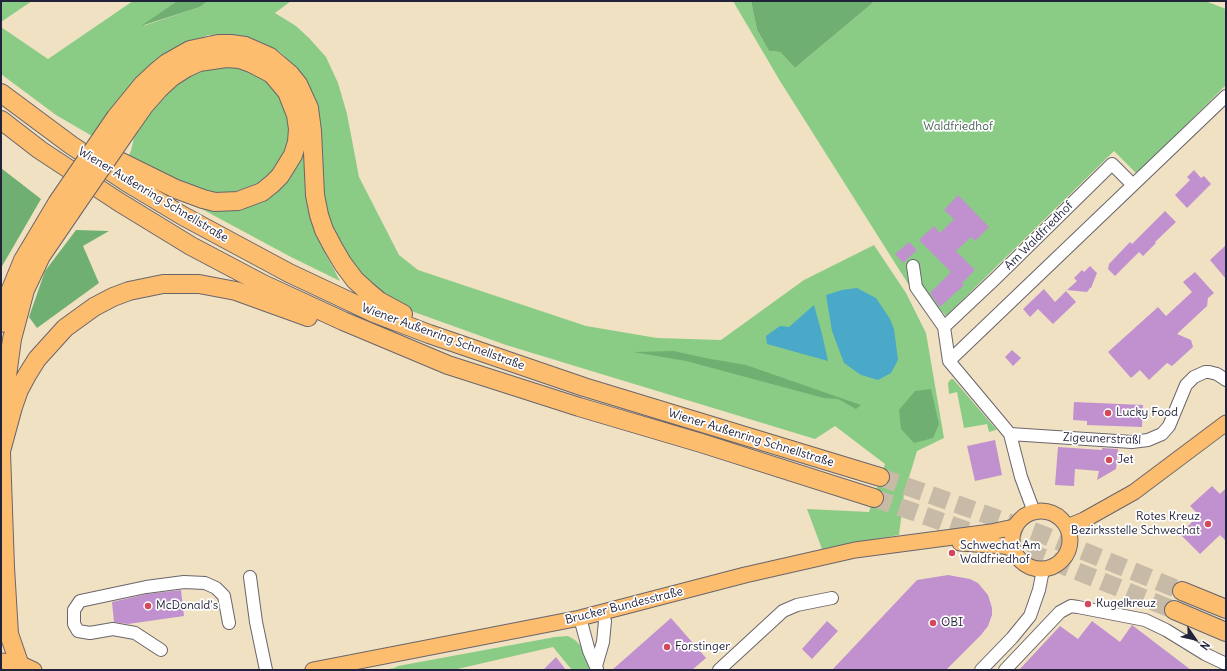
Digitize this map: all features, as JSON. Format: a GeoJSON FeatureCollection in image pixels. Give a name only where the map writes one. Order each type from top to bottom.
{"type":"FeatureCollection","features":[{"type":"Feature","properties":{"kind":"highway"},"geometry":{"type":"LineString","coordinates":[[1,323],[7,299],[23,260],[64,208],[123,122],[134,94],[167,63],[190,50],[218,44],[231,44],[245,46],[270,56],[294,79],[309,108],[312,131],[315,195],[319,215],[332,247],[347,269],[366,290],[379,301],[411,318],[429,334]]}},
{"type":"Feature","properties":{"kind":"highway"},"geometry":{"type":"LineString","coordinates":[[71,145],[98,150],[149,176],[203,199],[215,202],[226,202],[238,201],[250,197],[262,192],[272,184],[288,166],[297,142],[298,129],[296,115],[287,92],[272,74],[261,67],[240,59],[213,59],[199,62],[186,68],[172,77],[144,106],[123,122]]}},
{"type":"Feature","properties":{"kind":"highway","name":"Wiener Außenring Schnellstraße"},"geometry":{"type":"LineString","coordinates":[[1,93],[71,145],[128,183],[183,216],[236,246],[289,273],[374,313],[429,334],[584,387],[880,477]]}},
{"type":"Feature","properties":{"kind":"highway","name":"Wiener Außenring Schnellstraße"},"geometry":{"type":"LineString","coordinates":[[1,120],[40,150],[119,202],[190,246],[263,284],[344,321],[448,365],[874,498]]}},
{"type":"Feature","properties":{"kind":"highway"},"geometry":{"type":"LineString","coordinates":[[1,444],[1,421],[6,378],[12,338],[18,314],[25,290],[64,208]]}},
{"type":"Feature","properties":{"kind":"highway"},"geometry":{"type":"LineString","coordinates":[[18,665],[9,634],[1,452],[19,390],[37,359],[65,328],[94,307],[113,297],[130,291],[163,284],[199,284],[236,291],[318,321],[344,321]]}},
{"type":"Feature","properties":{"kind":"highway"},"geometry":{"type":"LineString","coordinates":[[1182,591],[1226,609]]}},
{"type":"Feature","properties":{"kind":"highway"},"geometry":{"type":"LineString","coordinates":[[1174,610],[1226,632]]}},
{"type":"Feature","properties":{"kind":"main road"},"geometry":{"type":"LineString","coordinates":[[1067,527],[1084,520],[1134,492],[1226,423]]}},
{"type":"Feature","properties":{"kind":"main road"},"geometry":{"type":"LineString","coordinates":[[1044,511],[1061,519],[1067,527],[1070,538],[1069,549],[1063,559],[1054,566],[1043,570],[1035,569],[1021,562],[1016,556],[1013,549],[1012,534],[1014,528],[1022,518],[1034,512],[1044,511]]}},
{"type":"Feature","properties":{"kind":"main road"},"geometry":{"type":"LineString","coordinates":[[933,540],[1014,528]]}},
{"type":"Feature","properties":{"kind":"main road"},"geometry":{"type":"LineString","coordinates":[[933,540],[1004,546],[1013,549]]}},
{"type":"Feature","properties":{"kind":"main road","name":"Brucker Bundesstraße"},"geometry":{"type":"LineString","coordinates":[[313,670],[580,618],[803,561],[855,550],[933,540]]}},
{"type":"Feature","properties":{"kind":"street"},"geometry":{"type":"LineString","coordinates":[[949,361],[1226,96]]}},
{"type":"Feature","properties":{"kind":"street","name":"Am Waldfriedhof"},"geometry":{"type":"LineString","coordinates":[[944,327],[1112,164],[1133,186]]}},
{"type":"Feature","properties":{"kind":"street"},"geometry":{"type":"LineString","coordinates":[[913,266],[916,287],[922,298],[944,327],[949,361],[1010,434],[1021,476],[1034,512]]}},
{"type":"Feature","properties":{"kind":"street","name":"Zigeunerstraßl"},"geometry":{"type":"LineString","coordinates":[[1010,434],[1132,442],[1148,440],[1162,434],[1169,426],[1186,385],[1194,376],[1204,372],[1209,372],[1218,374],[1226,380]]}},
{"type":"Feature","properties":{"kind":"street"},"geometry":{"type":"LineString","coordinates":[[981,670],[1012,638],[1030,616],[1039,590],[1043,570]]}},
{"type":"Feature","properties":{"kind":"street"},"geometry":{"type":"LineString","coordinates":[[250,577],[256,622],[266,670]]}},
{"type":"Feature","properties":{"kind":"street"},"geometry":{"type":"LineString","coordinates":[[161,650],[134,633],[113,629],[90,632],[78,631],[74,624],[74,610],[80,601],[124,591],[184,582],[205,583],[216,588],[224,596],[229,623]]}},
{"type":"Feature","properties":{"kind":"street"},"geometry":{"type":"LineString","coordinates":[[719,670],[783,611],[797,605],[832,598]]}},
{"type":"Feature","properties":{"kind":"street"},"geometry":{"type":"LineString","coordinates":[[1006,670],[1064,608],[1071,606],[1145,620],[1166,630],[1205,654],[1226,664]]}},
{"type":"Feature","properties":{"kind":"street"},"geometry":{"type":"LineString","coordinates":[[597,668],[603,642],[605,621],[602,613]]}},
{"type":"Feature","properties":{"kind":"street"},"geometry":{"type":"LineString","coordinates":[[580,618],[597,668]]}},
{"type":"Feature","properties":{"kind":"green space"},"geometry":{"type":"Polygon","coordinates":[[[1,1],[32,1],[1,22],[1,1]]]}},
{"type":"Feature","properties":{"kind":"green space"},"geometry":{"type":"Polygon","coordinates":[[[133,1],[177,1],[143,26],[200,7],[208,1],[291,1],[275,13],[296,26],[326,57],[338,83],[347,114],[359,177],[399,255],[418,270],[586,326],[657,338],[721,340],[804,280],[874,245],[906,293],[926,333],[944,438],[917,451],[904,494],[899,535],[822,549],[807,509],[869,512],[885,464],[835,426],[815,439],[506,345],[414,312],[376,292],[357,275],[326,217],[308,86],[294,65],[279,51],[258,41],[230,34],[208,35],[169,53],[143,72],[108,113],[92,136],[56,115],[1,74],[1,27],[48,59],[133,1]]]}},
{"type":"Feature","properties":{"kind":"green space"},"geometry":{"type":"Polygon","coordinates":[[[177,1],[208,1],[200,7],[141,26],[177,1]]]}},
{"type":"Feature","properties":{"kind":"green space","name":"Waldfriedhof"},"geometry":{"type":"Polygon","coordinates":[[[733,1],[751,1],[757,30],[769,51],[780,52],[795,68],[875,1],[1205,1],[1226,9],[1226,85],[1137,174],[1114,151],[946,316],[919,285],[912,290],[780,81],[733,1]]]}},
{"type":"Feature","properties":{"kind":"green space"},"geometry":{"type":"Polygon","coordinates":[[[751,1],[875,1],[795,68],[780,52],[769,51],[757,30],[751,1]]]}},
{"type":"Feature","properties":{"kind":"green space"},"geometry":{"type":"Polygon","coordinates":[[[216,64],[254,70],[284,94],[291,118],[287,154],[273,176],[244,193],[222,196],[194,189],[128,157],[134,138],[138,132],[134,129],[168,87],[194,70],[216,64]]]}},
{"type":"Feature","properties":{"kind":"green space"},"geometry":{"type":"Polygon","coordinates":[[[303,136],[309,212],[322,247],[340,281],[291,257],[198,207],[237,207],[264,198],[303,136]]]}},
{"type":"Feature","properties":{"kind":"green space"},"geometry":{"type":"Polygon","coordinates":[[[1,168],[41,199],[1,268],[1,168]]]}},
{"type":"Feature","properties":{"kind":"green space"},"geometry":{"type":"Polygon","coordinates":[[[76,230],[109,231],[83,246],[99,283],[37,328],[29,317],[45,271],[76,230]]]}},
{"type":"Feature","properties":{"kind":"green space"},"geometry":{"type":"Polygon","coordinates":[[[674,351],[746,365],[861,405],[856,409],[838,399],[824,398],[686,361],[633,352],[674,351]]]}},
{"type":"Feature","properties":{"kind":"green space"},"geometry":{"type":"Polygon","coordinates":[[[951,379],[953,379],[996,430],[989,432],[987,424],[964,428],[957,392],[949,394],[948,383],[951,379]]]}},
{"type":"Feature","properties":{"kind":"green space"},"geometry":{"type":"Polygon","coordinates":[[[931,389],[939,424],[933,438],[914,443],[901,429],[899,410],[915,391],[931,389]]]}},
{"type":"Feature","properties":{"kind":"green space"},"geometry":{"type":"Polygon","coordinates":[[[568,636],[581,646],[590,662],[590,670],[572,670],[553,647],[453,670],[383,670],[555,637],[568,636]]]}},
{"type":"Feature","properties":{"kind":"water"},"geometry":{"type":"Polygon","coordinates":[[[857,288],[876,298],[890,319],[894,329],[898,360],[891,373],[878,380],[861,375],[844,363],[832,331],[826,295],[842,290],[857,288]]]}},
{"type":"Feature","properties":{"kind":"water"},"geometry":{"type":"Polygon","coordinates":[[[814,305],[828,361],[767,344],[766,336],[780,326],[789,327],[814,305]]]}},
{"type":"Feature","properties":{"kind":"building"},"geometry":{"type":"Polygon","coordinates":[[[1194,170],[1201,178],[1204,176],[1211,184],[1187,208],[1175,195],[1190,180],[1187,177],[1194,170]]]}},
{"type":"Feature","properties":{"kind":"building"},"geometry":{"type":"Polygon","coordinates":[[[958,195],[989,227],[975,241],[971,237],[956,251],[975,270],[962,283],[964,285],[940,307],[930,293],[951,272],[919,240],[934,226],[940,233],[954,219],[944,210],[958,195]]]}},
{"type":"Feature","properties":{"kind":"building"},"geometry":{"type":"Polygon","coordinates":[[[1165,211],[1176,222],[1143,256],[1139,252],[1115,276],[1108,269],[1109,264],[1130,242],[1132,244],[1165,211]]]}},
{"type":"Feature","properties":{"kind":"building"},"geometry":{"type":"Polygon","coordinates":[[[909,242],[917,250],[903,263],[895,254],[909,242]]]}},
{"type":"Feature","properties":{"kind":"building"},"geometry":{"type":"Polygon","coordinates":[[[1226,245],[1226,279],[1210,260],[1226,245]]]}},
{"type":"Feature","properties":{"kind":"building"},"geometry":{"type":"Polygon","coordinates":[[[1090,266],[1097,273],[1091,288],[1087,292],[1067,290],[1077,281],[1074,278],[1082,270],[1084,272],[1090,266]]]}},
{"type":"Feature","properties":{"kind":"building"},"geometry":{"type":"Polygon","coordinates":[[[1195,272],[1214,293],[1208,298],[1207,306],[1177,334],[1191,340],[1193,347],[1172,366],[1167,363],[1149,380],[1140,370],[1131,378],[1108,352],[1158,307],[1166,316],[1192,292],[1183,282],[1195,272]]]}},
{"type":"Feature","properties":{"kind":"building"},"geometry":{"type":"Polygon","coordinates":[[[1044,289],[1055,302],[1066,291],[1076,302],[1053,324],[1038,309],[1030,317],[1023,309],[1044,289]]]}},
{"type":"Feature","properties":{"kind":"building"},"geometry":{"type":"Polygon","coordinates":[[[1012,350],[1021,358],[1013,366],[1005,357],[1012,350]]]}},
{"type":"Feature","properties":{"kind":"building","name":"Lucky Food"},"geometry":{"type":"Polygon","coordinates":[[[1074,402],[1143,405],[1142,427],[1087,425],[1087,421],[1073,420],[1074,402]]]}},
{"type":"Feature","properties":{"kind":"building"},"geometry":{"type":"Polygon","coordinates":[[[995,440],[1002,475],[975,481],[967,446],[995,440]]]}},
{"type":"Feature","properties":{"kind":"building"},"geometry":{"type":"Polygon","coordinates":[[[1058,447],[1102,450],[1102,448],[1118,449],[1116,469],[1097,480],[1099,471],[1075,469],[1074,486],[1055,485],[1058,447]]]}},
{"type":"Feature","properties":{"kind":"building","name":"Rotes Kreuz Bezirksstelle Schwechat"},"geometry":{"type":"Polygon","coordinates":[[[1212,486],[1220,494],[1226,488],[1226,541],[1220,535],[1200,554],[1180,534],[1199,515],[1190,506],[1212,486]]]}},
{"type":"Feature","properties":{"kind":"building","name":"OBI"},"geometry":{"type":"Polygon","coordinates":[[[948,575],[970,579],[978,583],[988,595],[992,608],[992,615],[988,626],[981,635],[946,670],[832,670],[917,580],[948,575]]]}},
{"type":"Feature","properties":{"kind":"building","name":"McDonald's"},"geometry":{"type":"Polygon","coordinates":[[[181,590],[184,616],[128,624],[114,622],[112,602],[147,594],[181,590]]]}},
{"type":"Feature","properties":{"kind":"building","name":"Forstinger"},"geometry":{"type":"Polygon","coordinates":[[[671,618],[706,658],[692,670],[612,670],[671,618]]]}},
{"type":"Feature","properties":{"kind":"building"},"geometry":{"type":"Polygon","coordinates":[[[827,621],[838,631],[812,659],[802,649],[827,621]]]}},
{"type":"Feature","properties":{"kind":"building"},"geometry":{"type":"Polygon","coordinates":[[[1092,621],[1120,642],[1132,625],[1191,670],[1019,670],[1060,626],[1078,639],[1092,621]]]}},
{"type":"Feature","properties":{"kind":"building"},"geometry":{"type":"Polygon","coordinates":[[[556,657],[566,670],[543,670],[556,657]]]}},
{"type":"Feature","properties":{"kind":"tunnel"},"geometry":{"type":"LineString","coordinates":[[880,477],[1041,534],[1182,591]]}},
{"type":"Feature","properties":{"kind":"tunnel"},"geometry":{"type":"LineString","coordinates":[[874,498],[1034,554],[1174,610]]}},
{"type":"Feature","properties":{"kind":"place","name":"Lucky Food"},"geometry":{"type":"Point","coordinates":[1108,413]}},
{"type":"Feature","properties":{"kind":"place","name":"Jet"},"geometry":{"type":"Point","coordinates":[1109,460]}},
{"type":"Feature","properties":{"kind":"place","name":"Rotes Kreuz Bezirksstelle Schwechat"},"geometry":{"type":"Point","coordinates":[1208,524]}},
{"type":"Feature","properties":{"kind":"place","name":"Schwechat Am Waldfriedhof"},"geometry":{"type":"Point","coordinates":[952,553]}},
{"type":"Feature","properties":{"kind":"place","name":"Kugelkreuz"},"geometry":{"type":"Point","coordinates":[1088,604]}},
{"type":"Feature","properties":{"kind":"place","name":"McDonald's"},"geometry":{"type":"Point","coordinates":[148,606]}},
{"type":"Feature","properties":{"kind":"place","name":"OBI"},"geometry":{"type":"Point","coordinates":[933,623]}},
{"type":"Feature","properties":{"kind":"place","name":"Forstinger"},"geometry":{"type":"Point","coordinates":[667,647]}}]}
